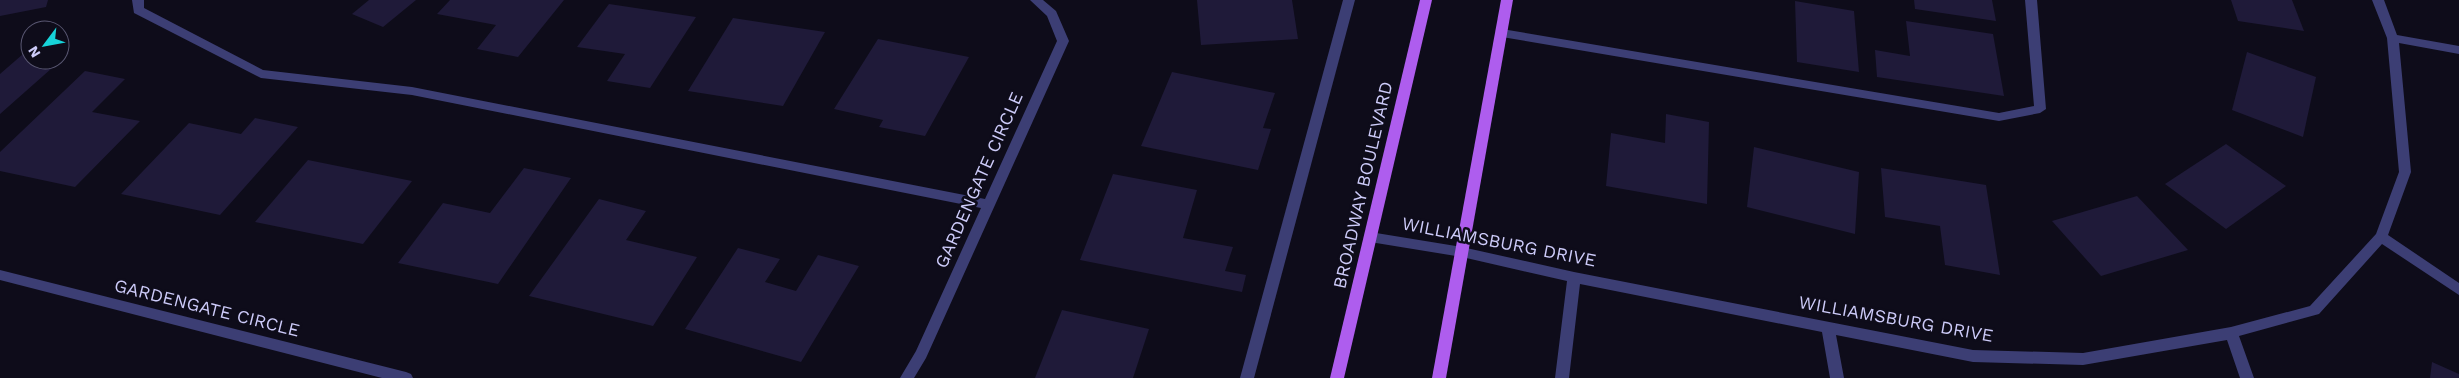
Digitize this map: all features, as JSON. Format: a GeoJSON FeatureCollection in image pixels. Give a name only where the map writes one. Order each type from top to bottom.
{"type":"FeatureCollection","features":[{"type":"Feature","properties":{"kind":"main road","name":"BROADWAY BOULEVARD"},"geometry":{"type":"LineString","coordinates":[[1337,378],[1426,0]]}},
{"type":"Feature","properties":{"kind":"main road"},"geometry":{"type":"LineString","coordinates":[[1439,378],[1502,33],[1506,0]]}},
{"type":"Feature","properties":{"kind":"street"},"geometry":{"type":"LineString","coordinates":[[138,0],[138,10],[262,74],[412,91],[988,205]]}},
{"type":"Feature","properties":{"kind":"street","name":"GARDENGATE CIRCLE"},"geometry":{"type":"LineString","coordinates":[[907,378],[921,354],[1063,41],[1052,14],[1036,0]]}},
{"type":"Feature","properties":{"kind":"street"},"geometry":{"type":"LineString","coordinates":[[1247,378],[1349,0]]}},
{"type":"Feature","properties":{"kind":"street"},"geometry":{"type":"LineString","coordinates":[[1502,33],[1999,117],[2040,109],[2031,0]]}},
{"type":"Feature","properties":{"kind":"street","name":"WILLIAMSBURG DRIVE"},"geometry":{"type":"LineString","coordinates":[[1370,237],[1462,252],[1574,277],[1973,356],[2083,359],[2232,333],[2314,310],[2381,237],[2405,172],[2393,38],[2378,0]]}},
{"type":"Feature","properties":{"kind":"street"},"geometry":{"type":"LineString","coordinates":[[2393,38],[2459,50]]}},
{"type":"Feature","properties":{"kind":"street"},"geometry":{"type":"LineString","coordinates":[[2381,237],[2459,290]]}},
{"type":"Feature","properties":{"kind":"street","name":"GARDENGATE CIRCLE"},"geometry":{"type":"LineString","coordinates":[[0,275],[406,378]]}},
{"type":"Feature","properties":{"kind":"street"},"geometry":{"type":"LineString","coordinates":[[1562,378],[1574,277]]}},
{"type":"Feature","properties":{"kind":"street"},"geometry":{"type":"LineString","coordinates":[[1828,327],[1837,378]]}},
{"type":"Feature","properties":{"kind":"street"},"geometry":{"type":"LineString","coordinates":[[2232,333],[2247,378]]}},
{"type":"Feature","properties":{"kind":"building"},"geometry":{"type":"Polygon","coordinates":[[[0,0],[48,0],[46,7],[0,16],[0,0]]]}},
{"type":"Feature","properties":{"kind":"building"},"geometry":{"type":"Polygon","coordinates":[[[369,0],[416,0],[383,27],[352,14],[369,0]]]}},
{"type":"Feature","properties":{"kind":"building"},"geometry":{"type":"Polygon","coordinates":[[[450,0],[564,0],[518,57],[477,49],[496,25],[437,14],[450,0]]]}},
{"type":"Feature","properties":{"kind":"building"},"geometry":{"type":"Polygon","coordinates":[[[1197,0],[1292,0],[1298,39],[1201,45],[1197,0]]]}},
{"type":"Feature","properties":{"kind":"building"},"geometry":{"type":"Polygon","coordinates":[[[1914,0],[1992,0],[1996,21],[1915,9],[1914,0]]]}},
{"type":"Feature","properties":{"kind":"building"},"geometry":{"type":"Polygon","coordinates":[[[2231,0],[2292,0],[2304,31],[2238,21],[2231,0]]]}},
{"type":"Feature","properties":{"kind":"building"},"geometry":{"type":"Polygon","coordinates":[[[1795,1],[1854,11],[1859,72],[1797,62],[1795,1]]]}},
{"type":"Feature","properties":{"kind":"building"},"geometry":{"type":"Polygon","coordinates":[[[609,4],[696,17],[650,88],[607,81],[625,54],[577,47],[609,4]]]}},
{"type":"Feature","properties":{"kind":"building"},"geometry":{"type":"Polygon","coordinates":[[[733,18],[825,32],[783,106],[688,91],[733,18]]]}},
{"type":"Feature","properties":{"kind":"building"},"geometry":{"type":"Polygon","coordinates":[[[1906,21],[1993,34],[2004,96],[1877,77],[1875,50],[1910,56],[1906,21]]]}},
{"type":"Feature","properties":{"kind":"building"},"geometry":{"type":"Polygon","coordinates":[[[878,39],[969,57],[925,136],[879,127],[883,120],[834,109],[878,39]]]}},
{"type":"Feature","properties":{"kind":"building"},"geometry":{"type":"Polygon","coordinates":[[[2247,52],[2316,77],[2303,137],[2232,110],[2247,52]]]}},
{"type":"Feature","properties":{"kind":"building"},"geometry":{"type":"Polygon","coordinates":[[[20,57],[20,70],[50,70],[0,114],[0,74],[20,57]]]}},
{"type":"Feature","properties":{"kind":"building"},"geometry":{"type":"Polygon","coordinates":[[[85,71],[125,79],[92,112],[140,121],[75,187],[0,171],[0,152],[85,71]]]}},
{"type":"Feature","properties":{"kind":"building"},"geometry":{"type":"Polygon","coordinates":[[[1172,72],[1275,93],[1263,128],[1271,129],[1258,170],[1141,146],[1172,72]]]}},
{"type":"Feature","properties":{"kind":"building"},"geometry":{"type":"Polygon","coordinates":[[[1666,114],[1709,122],[1707,204],[1606,186],[1611,133],[1665,143],[1666,114]]]}},
{"type":"Feature","properties":{"kind":"building"},"geometry":{"type":"Polygon","coordinates":[[[255,118],[298,127],[220,215],[121,194],[189,123],[241,134],[255,118]]]}},
{"type":"Feature","properties":{"kind":"building"},"geometry":{"type":"Polygon","coordinates":[[[2226,144],[2286,186],[2226,229],[2165,184],[2226,144]]]}},
{"type":"Feature","properties":{"kind":"building"},"geometry":{"type":"Polygon","coordinates":[[[1754,147],[1859,172],[1855,234],[1747,207],[1754,147]]]}},
{"type":"Feature","properties":{"kind":"building"},"geometry":{"type":"Polygon","coordinates":[[[308,160],[412,181],[363,244],[255,222],[308,160]]]}},
{"type":"Feature","properties":{"kind":"building"},"geometry":{"type":"Polygon","coordinates":[[[524,168],[571,178],[498,284],[398,263],[443,203],[490,213],[524,168]]]}},
{"type":"Feature","properties":{"kind":"building"},"geometry":{"type":"Polygon","coordinates":[[[1881,168],[1986,185],[2000,275],[1945,265],[1940,226],[1885,217],[1881,168]]]}},
{"type":"Feature","properties":{"kind":"building"},"geometry":{"type":"Polygon","coordinates":[[[1113,174],[1197,190],[1183,238],[1233,247],[1225,271],[1246,275],[1242,292],[1080,260],[1113,174]]]}},
{"type":"Feature","properties":{"kind":"building"},"geometry":{"type":"Polygon","coordinates":[[[2137,196],[2188,250],[2101,276],[2052,221],[2137,196]]]}},
{"type":"Feature","properties":{"kind":"building"},"geometry":{"type":"Polygon","coordinates":[[[599,199],[646,211],[626,240],[697,257],[653,326],[529,296],[599,199]]]}},
{"type":"Feature","properties":{"kind":"building"},"geometry":{"type":"Polygon","coordinates":[[[738,248],[780,259],[765,282],[796,291],[818,255],[859,266],[801,362],[685,329],[738,248]]]}},
{"type":"Feature","properties":{"kind":"building"},"geometry":{"type":"Polygon","coordinates":[[[1062,310],[1149,329],[1133,378],[1035,378],[1062,310]]]}},
{"type":"Feature","properties":{"kind":"building"},"geometry":{"type":"Polygon","coordinates":[[[2432,362],[2459,374],[2459,378],[2430,378],[2432,362]]]}}]}
